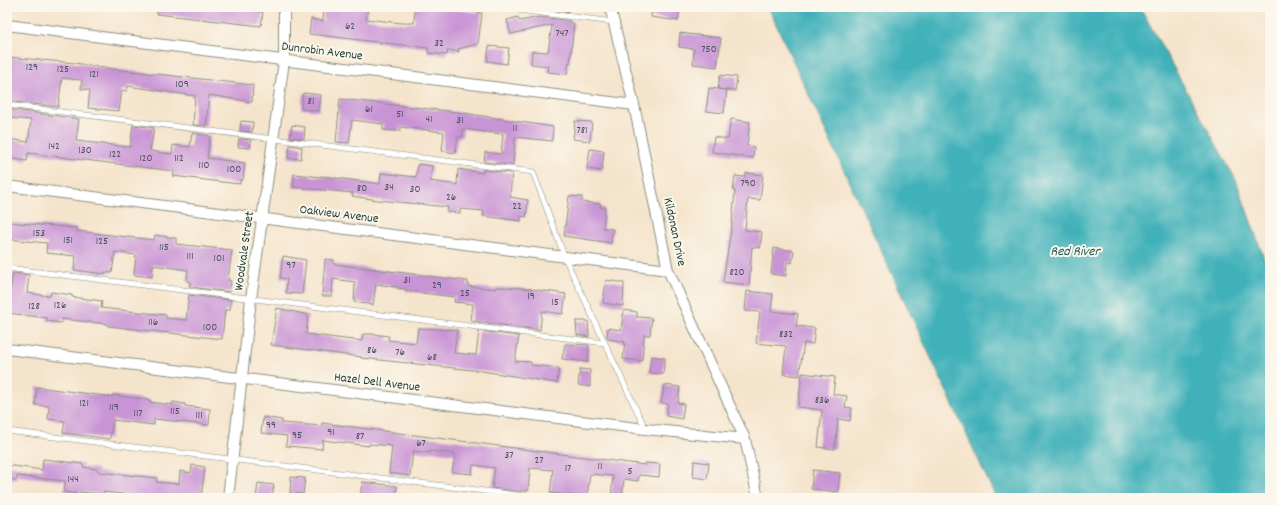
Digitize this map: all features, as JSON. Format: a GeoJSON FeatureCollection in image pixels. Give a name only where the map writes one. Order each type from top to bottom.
{"type":"FeatureCollection","features":[{"type":"Feature","properties":{"kind":"street","name":"Woodvale Street"},"geometry":{"type":"LineString","coordinates":[[228,498],[251,299],[284,60],[284,7]]}},
{"type":"Feature","properties":{"kind":"street","name":"Kildonan Drive"},"geometry":{"type":"LineString","coordinates":[[610,7],[634,105],[668,270],[744,439],[758,498]]}},
{"type":"Feature","properties":{"kind":"street","name":"Dunrobin Avenue"},"geometry":{"type":"LineString","coordinates":[[7,25],[634,105]]}},
{"type":"Feature","properties":{"kind":"street","name":"Oakview Avenue"},"geometry":{"type":"LineString","coordinates":[[7,186],[668,270]]}},
{"type":"Feature","properties":{"kind":"street","name":"Hazel Dell Avenue"},"geometry":{"type":"LineString","coordinates":[[7,349],[645,429],[744,439]]}},
{"type":"Feature","properties":{"kind":"lane"},"geometry":{"type":"LineString","coordinates":[[493,7],[614,22]]}},
{"type":"Feature","properties":{"kind":"lane"},"geometry":{"type":"LineString","coordinates":[[7,105],[533,172],[565,258],[645,429]]}},
{"type":"Feature","properties":{"kind":"lane"},"geometry":{"type":"LineString","coordinates":[[7,268],[605,343]]}},
{"type":"Feature","properties":{"kind":"lane"},"geometry":{"type":"LineString","coordinates":[[7,431],[540,498]]}},
{"type":"Feature","properties":{"kind":"water","name":"Red River"},"geometry":{"type":"Polygon","coordinates":[[[768,7],[1140,7],[1236,180],[1270,275],[1270,498],[996,498],[768,7]]]}},
{"type":"Feature","properties":{"kind":"building"},"geometry":{"type":"Polygon","coordinates":[[[157,7],[219,7],[263,12],[261,26],[157,14],[157,7]]]}},
{"type":"Feature","properties":{"kind":"building"},"geometry":{"type":"Polygon","coordinates":[[[324,7],[368,7],[366,19],[401,23],[414,23],[415,7],[434,7],[482,13],[478,44],[458,49],[459,52],[448,50],[447,55],[428,53],[428,48],[309,34],[311,19],[323,21],[324,7]]]}},
{"type":"Feature","properties":{"kind":"building"},"geometry":{"type":"Polygon","coordinates":[[[553,7],[568,7],[569,12],[553,10],[553,7]]]}},
{"type":"Feature","properties":{"kind":"building"},"geometry":{"type":"Polygon","coordinates":[[[652,7],[680,7],[678,21],[651,17],[652,7]]]}},
{"type":"Feature","properties":{"kind":"building"},"geometry":{"type":"Polygon","coordinates":[[[518,17],[519,21],[540,17],[570,21],[570,23],[574,23],[570,63],[569,62],[567,74],[547,72],[548,66],[531,64],[532,51],[548,52],[552,25],[511,34],[507,20],[518,17]]]}},
{"type":"Feature","properties":{"kind":"building"},"geometry":{"type":"Polygon","coordinates":[[[680,33],[721,38],[717,67],[693,64],[694,49],[679,47],[680,33]]]}},
{"type":"Feature","properties":{"kind":"building"},"geometry":{"type":"Polygon","coordinates":[[[489,46],[509,48],[507,64],[487,61],[489,46]]]}},
{"type":"Feature","properties":{"kind":"building"},"geometry":{"type":"Polygon","coordinates":[[[7,57],[75,63],[105,68],[253,85],[252,102],[209,95],[206,126],[193,125],[195,96],[128,86],[127,91],[122,90],[119,111],[88,108],[90,90],[81,89],[82,80],[62,78],[58,107],[7,101],[7,57]]]}},
{"type":"Feature","properties":{"kind":"building"},"geometry":{"type":"Polygon","coordinates":[[[720,75],[737,77],[735,91],[718,89],[720,75]]]}},
{"type":"Feature","properties":{"kind":"building"},"geometry":{"type":"Polygon","coordinates":[[[709,88],[727,90],[724,113],[706,111],[709,88]]]}},
{"type":"Feature","properties":{"kind":"building"},"geometry":{"type":"Polygon","coordinates":[[[303,93],[321,95],[319,111],[301,109],[303,93]]]}},
{"type":"Feature","properties":{"kind":"building"},"geometry":{"type":"Polygon","coordinates":[[[340,99],[457,112],[553,127],[552,141],[515,137],[513,165],[484,162],[485,152],[501,154],[503,134],[463,129],[462,137],[458,137],[455,153],[442,151],[444,132],[400,127],[400,131],[383,130],[383,124],[352,120],[349,143],[336,142],[340,99]]]}},
{"type":"Feature","properties":{"kind":"building"},"geometry":{"type":"Polygon","coordinates":[[[7,109],[79,119],[76,141],[130,147],[133,125],[154,128],[150,151],[172,154],[173,145],[190,147],[192,133],[210,136],[207,158],[245,163],[243,180],[240,180],[240,184],[173,176],[174,171],[28,153],[27,161],[7,158],[9,139],[28,142],[31,120],[7,118],[7,109]]]}},
{"type":"Feature","properties":{"kind":"building"},"geometry":{"type":"Polygon","coordinates":[[[731,119],[750,122],[747,146],[754,147],[753,158],[712,152],[714,137],[728,139],[731,119]]]}},
{"type":"Feature","properties":{"kind":"building"},"geometry":{"type":"Polygon","coordinates":[[[241,121],[253,122],[252,132],[240,131],[241,121]]]}},
{"type":"Feature","properties":{"kind":"building"},"geometry":{"type":"Polygon","coordinates":[[[575,121],[592,122],[590,141],[573,139],[575,121]]]}},
{"type":"Feature","properties":{"kind":"building"},"geometry":{"type":"Polygon","coordinates":[[[292,125],[305,127],[304,139],[290,137],[292,125]]]}},
{"type":"Feature","properties":{"kind":"building"},"geometry":{"type":"Polygon","coordinates":[[[239,139],[251,140],[250,148],[238,147],[239,139]]]}},
{"type":"Feature","properties":{"kind":"building"},"geometry":{"type":"Polygon","coordinates":[[[290,145],[302,147],[301,159],[288,158],[290,145]]]}},
{"type":"Feature","properties":{"kind":"building"},"geometry":{"type":"Polygon","coordinates":[[[590,149],[604,151],[602,171],[587,169],[590,149]]]}},
{"type":"Feature","properties":{"kind":"building"},"geometry":{"type":"Polygon","coordinates":[[[418,164],[432,166],[430,181],[457,185],[458,169],[483,173],[483,170],[512,173],[510,197],[528,200],[526,217],[521,216],[521,221],[483,216],[484,211],[460,209],[460,213],[447,212],[448,207],[378,200],[352,196],[353,193],[293,187],[294,174],[380,184],[381,173],[416,177],[418,164]]]}},
{"type":"Feature","properties":{"kind":"building"},"geometry":{"type":"Polygon","coordinates":[[[746,173],[763,175],[760,200],[748,199],[745,230],[762,232],[760,248],[752,247],[749,285],[723,282],[732,223],[735,176],[745,177],[746,173]]]}},
{"type":"Feature","properties":{"kind":"building"},"geometry":{"type":"Polygon","coordinates":[[[569,196],[582,197],[582,202],[601,204],[600,207],[605,208],[603,228],[613,229],[611,243],[564,236],[569,196]]]}},
{"type":"Feature","properties":{"kind":"building"},"geometry":{"type":"Polygon","coordinates":[[[7,222],[77,228],[77,231],[154,240],[155,235],[176,238],[176,244],[232,250],[228,280],[231,281],[230,292],[190,287],[190,282],[187,281],[188,270],[153,265],[152,277],[134,275],[136,255],[115,252],[112,273],[105,272],[105,274],[74,270],[76,256],[46,253],[47,243],[7,239],[7,222]]]}},
{"type":"Feature","properties":{"kind":"building"},"geometry":{"type":"Polygon","coordinates":[[[774,248],[794,251],[792,263],[787,262],[786,276],[771,274],[774,248]]]}},
{"type":"Feature","properties":{"kind":"building"},"geometry":{"type":"Polygon","coordinates":[[[283,256],[306,260],[302,294],[286,293],[287,279],[280,278],[283,256]]]}},
{"type":"Feature","properties":{"kind":"building"},"geometry":{"type":"Polygon","coordinates":[[[325,259],[334,260],[334,264],[468,281],[468,286],[496,289],[496,287],[523,288],[566,294],[563,314],[542,311],[540,330],[471,321],[473,304],[454,302],[455,297],[406,291],[406,289],[376,284],[373,305],[354,302],[355,282],[333,279],[332,296],[322,296],[325,259]]]}},
{"type":"Feature","properties":{"kind":"building"},"geometry":{"type":"Polygon","coordinates":[[[13,273],[29,275],[27,293],[50,296],[51,292],[72,295],[72,297],[102,301],[101,308],[166,315],[166,318],[186,320],[189,295],[231,300],[230,310],[225,310],[222,339],[108,326],[108,324],[62,319],[61,323],[47,321],[47,318],[7,313],[7,295],[9,296],[13,273]]]}},
{"type":"Feature","properties":{"kind":"building"},"geometry":{"type":"Polygon","coordinates":[[[606,280],[624,283],[623,306],[603,303],[606,280]]]}},
{"type":"Feature","properties":{"kind":"building"},"geometry":{"type":"Polygon","coordinates":[[[747,291],[773,294],[771,311],[798,314],[796,326],[815,328],[813,344],[804,343],[799,376],[783,374],[786,346],[756,343],[760,312],[745,311],[747,291]]]}},
{"type":"Feature","properties":{"kind":"building"},"geometry":{"type":"Polygon","coordinates":[[[277,308],[308,315],[306,334],[337,338],[362,341],[363,334],[371,334],[389,336],[388,340],[416,343],[418,328],[457,330],[454,353],[476,355],[479,331],[519,336],[515,361],[531,362],[531,365],[559,368],[557,383],[482,371],[361,358],[271,345],[277,308]]]}},
{"type":"Feature","properties":{"kind":"building"},"geometry":{"type":"Polygon","coordinates":[[[624,310],[637,312],[637,317],[652,318],[650,335],[644,335],[642,361],[623,359],[625,342],[608,339],[607,337],[608,328],[621,330],[624,310]]]}},
{"type":"Feature","properties":{"kind":"building"},"geometry":{"type":"Polygon","coordinates":[[[576,321],[588,321],[589,337],[577,335],[576,321]]]}},
{"type":"Feature","properties":{"kind":"building"},"geometry":{"type":"Polygon","coordinates":[[[565,344],[589,345],[588,362],[562,359],[565,344]]]}},
{"type":"Feature","properties":{"kind":"building"},"geometry":{"type":"Polygon","coordinates":[[[651,356],[665,358],[663,374],[649,373],[651,356]]]}},
{"type":"Feature","properties":{"kind":"building"},"geometry":{"type":"Polygon","coordinates":[[[580,369],[590,370],[590,387],[578,385],[580,369]]]}},
{"type":"Feature","properties":{"kind":"building"},"geometry":{"type":"Polygon","coordinates":[[[802,373],[835,377],[833,394],[847,396],[845,407],[852,408],[850,421],[838,419],[835,449],[818,447],[822,410],[798,407],[802,373]]]}},
{"type":"Feature","properties":{"kind":"building"},"geometry":{"type":"Polygon","coordinates":[[[664,385],[680,387],[678,403],[684,404],[682,419],[666,416],[668,404],[661,403],[664,385]]]}},
{"type":"Feature","properties":{"kind":"building"},"geometry":{"type":"Polygon","coordinates":[[[37,387],[112,397],[112,395],[150,400],[150,402],[172,405],[173,402],[185,404],[185,406],[210,409],[209,425],[154,419],[154,425],[113,420],[110,439],[63,433],[65,421],[48,419],[49,406],[35,405],[37,387]]]}},
{"type":"Feature","properties":{"kind":"building"},"geometry":{"type":"Polygon","coordinates":[[[263,417],[282,420],[282,423],[322,426],[322,423],[645,465],[645,463],[660,464],[659,477],[639,475],[638,481],[624,479],[622,498],[611,498],[613,476],[590,474],[587,497],[550,493],[553,470],[530,468],[528,491],[516,491],[492,488],[495,468],[473,465],[472,474],[452,472],[455,454],[430,451],[430,453],[413,451],[410,476],[389,473],[392,446],[369,444],[369,446],[323,440],[322,449],[286,446],[287,436],[261,433],[263,417]]]}},
{"type":"Feature","properties":{"kind":"building"},"geometry":{"type":"Polygon","coordinates":[[[43,459],[83,464],[83,467],[97,469],[99,472],[157,478],[156,482],[179,484],[180,471],[191,473],[192,465],[205,467],[201,498],[126,498],[124,494],[103,492],[103,494],[80,492],[80,494],[64,492],[65,481],[17,476],[16,480],[7,479],[7,465],[42,470],[43,459]]]}},
{"type":"Feature","properties":{"kind":"building"},"geometry":{"type":"Polygon","coordinates":[[[694,461],[709,463],[707,479],[693,477],[694,461]]]}},
{"type":"Feature","properties":{"kind":"building"},"geometry":{"type":"Polygon","coordinates":[[[813,470],[840,473],[838,492],[811,489],[813,470]]]}},
{"type":"Feature","properties":{"kind":"building"},"geometry":{"type":"Polygon","coordinates":[[[291,477],[305,478],[303,494],[290,493],[291,477]]]}},
{"type":"Feature","properties":{"kind":"building"},"geometry":{"type":"Polygon","coordinates":[[[362,482],[397,486],[396,498],[360,498],[362,482]]]}},
{"type":"Feature","properties":{"kind":"building"},"geometry":{"type":"Polygon","coordinates":[[[258,483],[274,485],[272,498],[256,498],[258,483]]]}}]}
